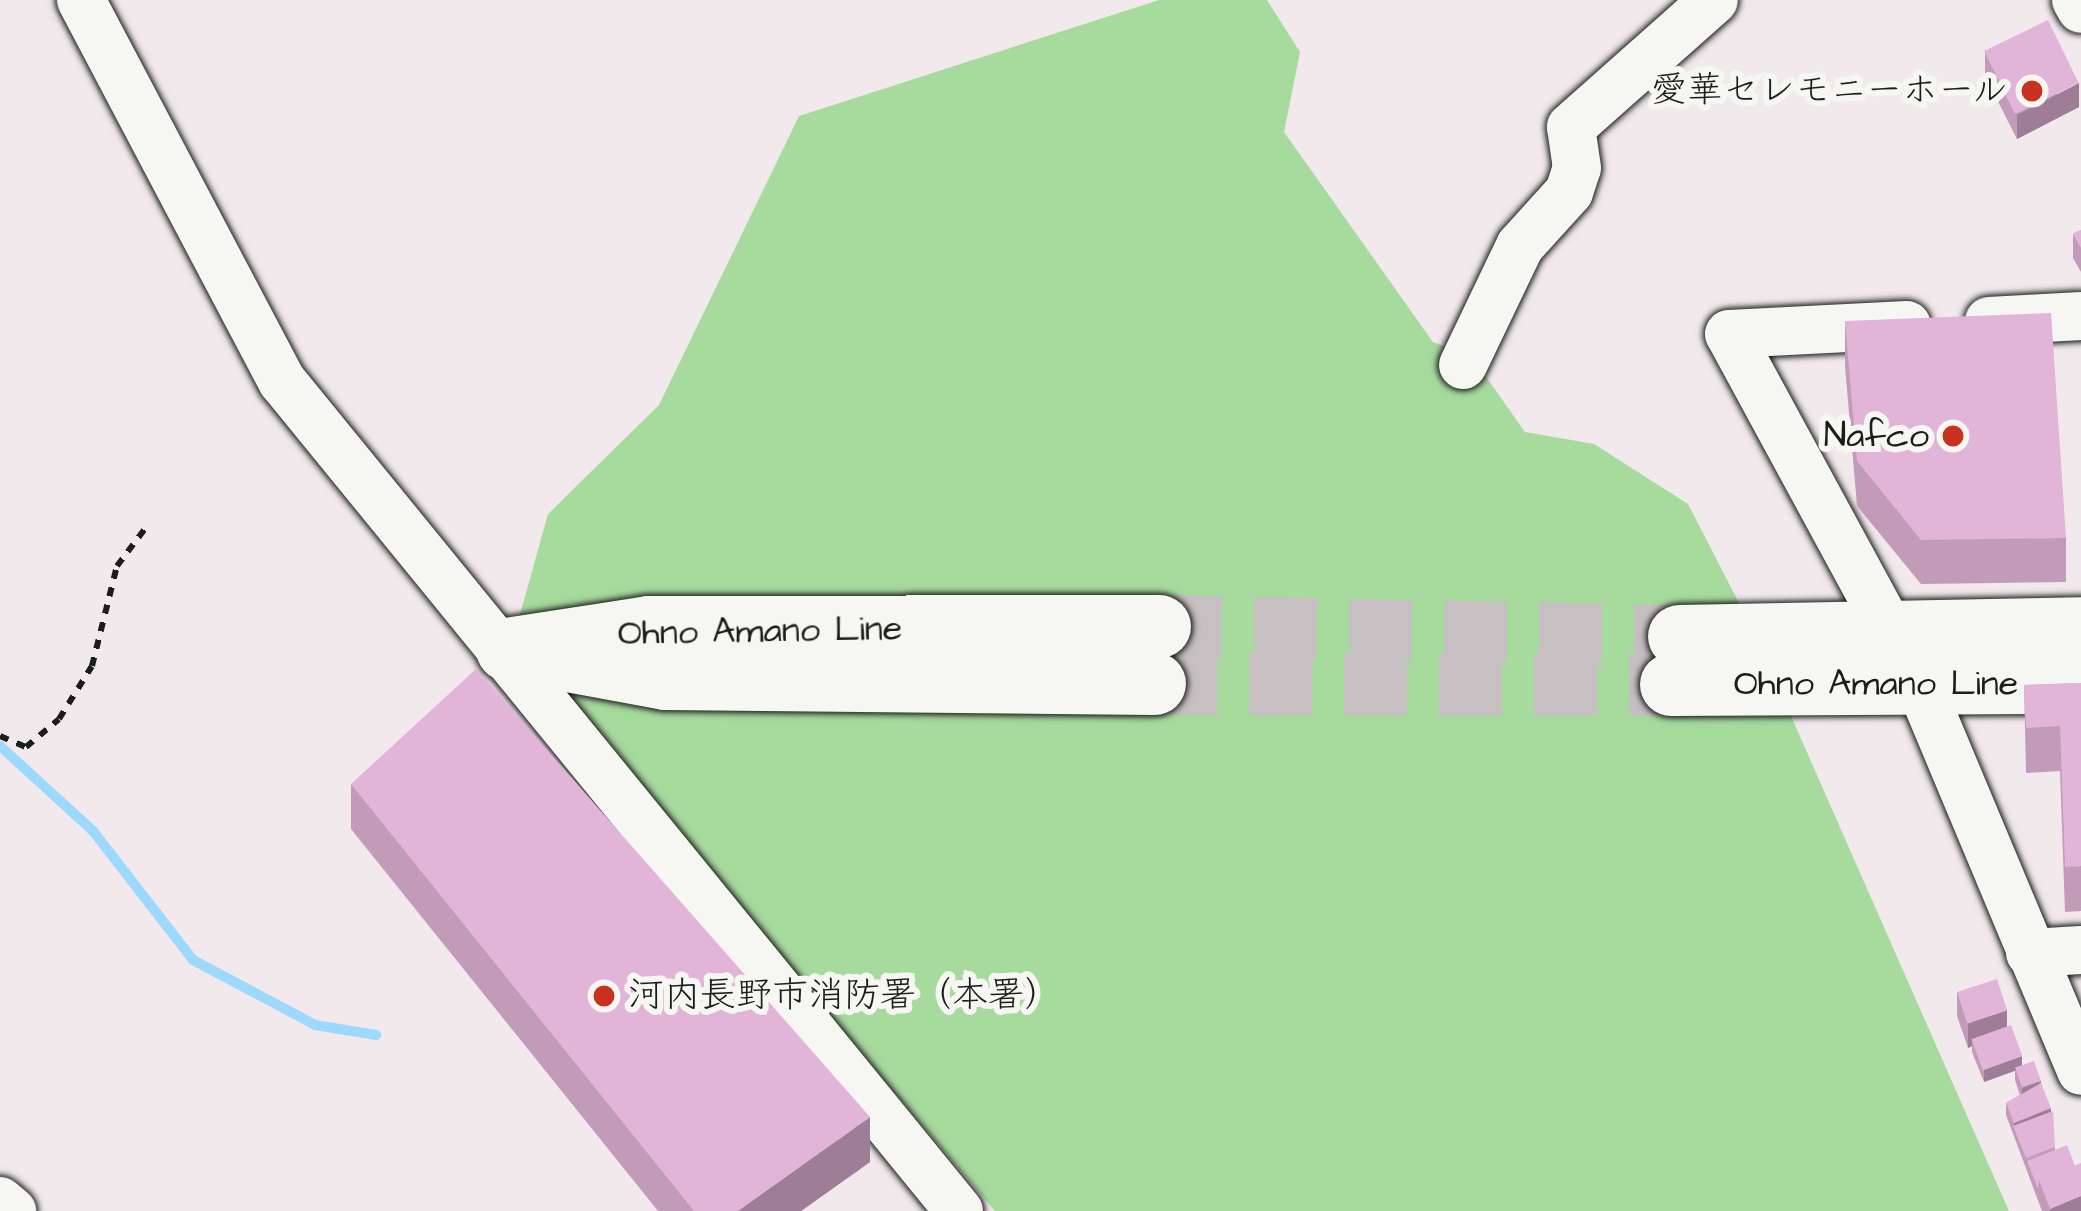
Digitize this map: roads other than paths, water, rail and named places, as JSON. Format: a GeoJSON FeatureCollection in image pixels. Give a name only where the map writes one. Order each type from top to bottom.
{"type":"FeatureCollection","features":[{"type":"Feature","properties":{"kind":"main road","name":"Ohno Amano Line"},"geometry":{"type":"LineString","coordinates":[[2081,628],[1891,632],[1675,660],[1921,688],[2081,682]]}},
{"type":"Feature","properties":{"kind":"main road","name":"Ohno Amano Line"},"geometry":{"type":"LineString","coordinates":[[507,649],[665,678],[1156,655]]}},
{"type":"Feature","properties":{"kind":"street"},"geometry":{"type":"LineString","coordinates":[[81,0],[282,381],[507,649],[958,1211]]}},
{"type":"Feature","properties":{"kind":"street"},"geometry":{"type":"LineString","coordinates":[[1463,365],[1520,246],[1569,192],[1577,168],[1570,127],[1714,0]]}},
{"type":"Feature","properties":{"kind":"street"},"geometry":{"type":"LineString","coordinates":[[2076,0],[2081,9]]}},
{"type":"Feature","properties":{"kind":"street"},"geometry":{"type":"LineString","coordinates":[[1891,632],[1730,334],[2081,316]]}},
{"type":"Feature","properties":{"kind":"street"},"geometry":{"type":"LineString","coordinates":[[1921,688],[2081,1071]]}},
{"type":"Feature","properties":{"kind":"street"},"geometry":{"type":"LineString","coordinates":[[2030,953],[2081,950]]}},
{"type":"Feature","properties":{"kind":"street"},"geometry":{"type":"LineString","coordinates":[[0,1201],[13,1211]]}},
{"type":"Feature","properties":{"kind":"waterway"},"geometry":{"type":"LineString","coordinates":[[0,746],[93,831],[193,960],[315,1025],[376,1035]]}},
{"type":"Feature","properties":{"kind":"tunnel"},"geometry":{"type":"LineString","coordinates":[[1159,626],[1679,636]]}},
{"type":"Feature","properties":{"kind":"tunnel"},"geometry":{"type":"LineString","coordinates":[[1154,683],[1671,684]]}},
{"type":"Feature","properties":{"kind":"place","name":"愛華セレモニーホール"},"geometry":{"type":"Point","coordinates":[2032,91]}},
{"type":"Feature","properties":{"kind":"place","name":"Nafco"},"geometry":{"type":"Point","coordinates":[1953,436]}},
{"type":"Feature","properties":{"kind":"place","name":"河内長野市消防署（本署）"},"geometry":{"type":"Point","coordinates":[604,996]}}]}
